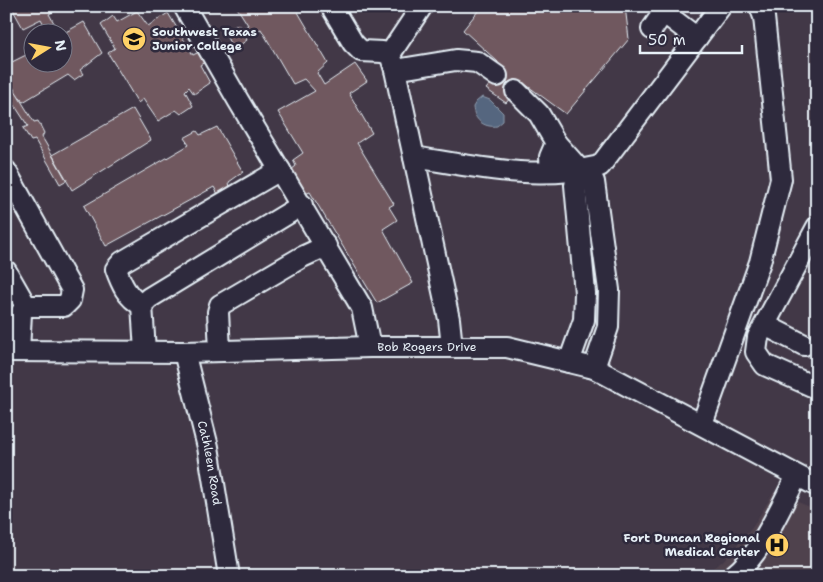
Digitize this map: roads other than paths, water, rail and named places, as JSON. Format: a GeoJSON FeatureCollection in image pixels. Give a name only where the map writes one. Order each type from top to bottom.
{"type":"FeatureCollection","features":[{"type":"Feature","properties":{"kind":"street"},"geometry":{"type":"LineString","coordinates":[[184,6],[362,308],[370,347]]}},
{"type":"Feature","properties":{"kind":"street"},"geometry":{"type":"LineString","coordinates":[[331,6],[353,43],[361,51],[382,52],[393,62],[449,319],[452,347]]}},
{"type":"Feature","properties":{"kind":"street"},"geometry":{"type":"LineString","coordinates":[[393,62],[422,6]]}},
{"type":"Feature","properties":{"kind":"street"},"geometry":{"type":"LineString","coordinates":[[414,157],[519,173],[582,173],[600,166],[721,6]]}},
{"type":"Feature","properties":{"kind":"street"},"geometry":{"type":"LineString","coordinates":[[702,424],[760,262],[781,179],[764,17],[760,6]]}},
{"type":"Feature","properties":{"kind":"street"},"geometry":{"type":"LineString","coordinates":[[661,16],[697,38]]}},
{"type":"Feature","properties":{"kind":"street"},"geometry":{"type":"LineString","coordinates":[[393,62],[456,60],[477,62],[497,76]]}},
{"type":"Feature","properties":{"kind":"street"},"geometry":{"type":"LineString","coordinates":[[516,91],[539,114],[556,142],[582,173],[594,182],[609,290],[608,327],[594,368]]}},
{"type":"Feature","properties":{"kind":"street"},"geometry":{"type":"LineString","coordinates":[[551,172],[550,157],[556,142]]}},
{"type":"Feature","properties":{"kind":"street"},"geometry":{"type":"LineString","coordinates":[[142,305],[132,300],[120,281],[116,269],[122,262],[280,170]]}},
{"type":"Feature","properties":{"kind":"street"},"geometry":{"type":"LineString","coordinates":[[6,171],[72,290],[70,300],[64,306],[22,299]]}},
{"type":"Feature","properties":{"kind":"street"},"geometry":{"type":"LineString","coordinates":[[569,362],[584,320],[585,288],[575,185],[582,173]]}},
{"type":"Feature","properties":{"kind":"street"},"geometry":{"type":"LineString","coordinates":[[145,351],[142,305],[149,298],[302,206]]}},
{"type":"Feature","properties":{"kind":"street"},"geometry":{"type":"LineString","coordinates":[[817,227],[758,337],[756,352],[765,365],[812,386],[817,384]]}},
{"type":"Feature","properties":{"kind":"street"},"geometry":{"type":"LineString","coordinates":[[220,350],[218,312],[220,305],[302,257],[326,246]]}},
{"type":"Feature","properties":{"kind":"street"},"geometry":{"type":"LineString","coordinates":[[6,271],[22,299],[32,323],[33,341],[21,351]]}},
{"type":"Feature","properties":{"kind":"street"},"geometry":{"type":"LineString","coordinates":[[765,325],[804,345]]}},
{"type":"Feature","properties":{"kind":"street","name":"Bob Rogers Drive"},"geometry":{"type":"LineString","coordinates":[[21,351],[184,352],[370,347],[507,347],[594,368],[817,486]]}},
{"type":"Feature","properties":{"kind":"street","name":"Cathleen Road"},"geometry":{"type":"LineString","coordinates":[[184,352],[208,447],[229,576]]}},
{"type":"Feature","properties":{"kind":"street"},"geometry":{"type":"LineString","coordinates":[[733,576],[749,561],[797,476]]}},
{"type":"Feature","properties":{"kind":"water"},"geometry":{"type":"Polygon","coordinates":[[[482,97],[490,100],[503,113],[503,121],[497,126],[488,126],[480,122],[475,116],[473,107],[482,97]]]}},
{"type":"Feature","properties":{"kind":"tunnel"},"geometry":{"type":"LineString","coordinates":[[804,345],[817,351]]}},
{"type":"Feature","properties":{"kind":"place","name":"Southwest Texas Junior College"},"geometry":{"type":"Point","coordinates":[134,39]}},
{"type":"Feature","properties":{"kind":"place","name":"Fort Duncan Regional Medical Center"},"geometry":{"type":"Point","coordinates":[777,545]}}]}
